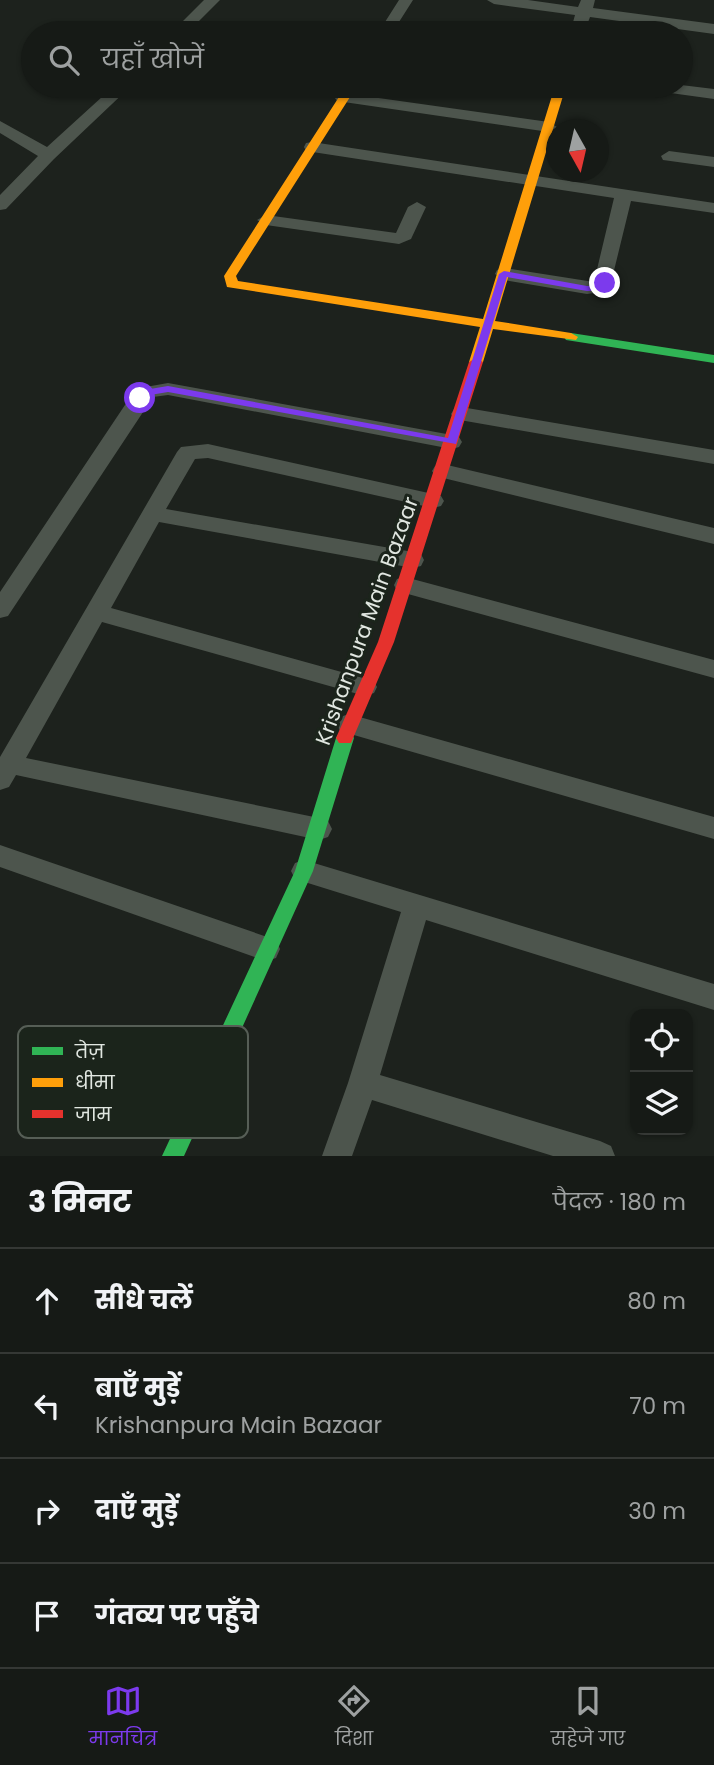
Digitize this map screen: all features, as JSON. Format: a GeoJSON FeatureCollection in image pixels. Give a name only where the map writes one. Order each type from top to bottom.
{"type":"FeatureCollection","features":[{"type":"Feature","properties":{"kind":"street"},"geometry":{"type":"LineString","coordinates":[[191,21],[213,0]]}},
{"type":"Feature","properties":{"kind":"street"},"geometry":{"type":"LineString","coordinates":[[393,21],[406,0]]}},
{"type":"Feature","properties":{"kind":"street"},"geometry":{"type":"LineString","coordinates":[[494,0],[586,6],[669,21]]}},
{"type":"Feature","properties":{"kind":"street"},"geometry":{"type":"LineString","coordinates":[[693,25],[714,29]]}},
{"type":"Feature","properties":{"kind":"street"},"geometry":{"type":"LineString","coordinates":[[693,91],[714,94]]}},
{"type":"Feature","properties":{"kind":"street"},"geometry":{"type":"LineString","coordinates":[[0,205],[48,155],[110,98]]}},
{"type":"Feature","properties":{"kind":"street"},"geometry":{"type":"LineString","coordinates":[[343,98],[230,276],[232,284],[244,288],[714,359]]}},
{"type":"Feature","properties":{"kind":"street"},"geometry":{"type":"LineString","coordinates":[[382,98],[546,126]]}},
{"type":"Feature","properties":{"kind":"street","name":"Krishanpura Main Bazaar"},"geometry":{"type":"LineString","coordinates":[[551,119],[557,98]]}},
{"type":"Feature","properties":{"kind":"street"},"geometry":{"type":"LineString","coordinates":[[0,125],[48,155]]}},
{"type":"Feature","properties":{"kind":"street","name":"Krishanpura Main Bazaar"},"geometry":{"type":"LineString","coordinates":[[232,1026],[304,871],[349,724],[386,642],[443,471],[546,137]]}},
{"type":"Feature","properties":{"kind":"street"},"geometry":{"type":"LineString","coordinates":[[312,147],[714,208]]}},
{"type":"Feature","properties":{"kind":"street"},"geometry":{"type":"LineString","coordinates":[[669,156],[714,162]]}},
{"type":"Feature","properties":{"kind":"street"},"geometry":{"type":"LineString","coordinates":[[504,274],[587,288],[602,287],[624,195]]}},
{"type":"Feature","properties":{"kind":"street"},"geometry":{"type":"LineString","coordinates":[[266,220],[399,239],[405,235],[417,207]]}},
{"type":"Feature","properties":{"kind":"street"},"geometry":{"type":"LineString","coordinates":[[0,610],[140,398],[147,392],[168,389],[452,442]]}},
{"type":"Feature","properties":{"kind":"street"},"geometry":{"type":"LineString","coordinates":[[461,414],[714,457]]}},
{"type":"Feature","properties":{"kind":"street"},"geometry":{"type":"LineString","coordinates":[[319,829],[4,772],[188,452],[195,450],[433,501]]}},
{"type":"Feature","properties":{"kind":"street"},"geometry":{"type":"LineString","coordinates":[[443,471],[714,536]]}},
{"type":"Feature","properties":{"kind":"street"},"geometry":{"type":"LineString","coordinates":[[153,514],[413,560]]}},
{"type":"Feature","properties":{"kind":"street"},"geometry":{"type":"LineString","coordinates":[[405,585],[714,668]]}},
{"type":"Feature","properties":{"kind":"street"},"geometry":{"type":"LineString","coordinates":[[96,612],[365,687]]}},
{"type":"Feature","properties":{"kind":"street"},"geometry":{"type":"LineString","coordinates":[[349,724],[714,828]]}},
{"type":"Feature","properties":{"kind":"street"},"geometry":{"type":"LineString","coordinates":[[0,856],[266,950]]}},
{"type":"Feature","properties":{"kind":"street"},"geometry":{"type":"LineString","coordinates":[[304,871],[714,997]]}},
{"type":"Feature","properties":{"kind":"street"},"geometry":{"type":"LineString","coordinates":[[337,1156],[363,1083],[416,907]]}},
{"type":"Feature","properties":{"kind":"street"},"geometry":{"type":"LineString","coordinates":[[363,1083],[600,1156]]}},
{"type":"Feature","properties":{"kind":"street","name":"Krishanpura Main Bazaar"},"geometry":{"type":"LineString","coordinates":[[173,1156],[181,1138]]}},
{"type":"Feature","properties":{"kind":"traffic: fast"},"geometry":{"type":"LineString","coordinates":[[571,337],[714,359]]}},
{"type":"Feature","properties":{"kind":"traffic: fast"},"geometry":{"type":"LineString","coordinates":[[233,1026],[304,871],[345,738]]}},
{"type":"Feature","properties":{"kind":"traffic: fast"},"geometry":{"type":"LineString","coordinates":[[173,1156],[181,1138]]}},
{"type":"Feature","properties":{"kind":"traffic: slow"},"geometry":{"type":"LineString","coordinates":[[343,98],[230,276],[232,284],[571,337]]}},
{"type":"Feature","properties":{"kind":"traffic: slow"},"geometry":{"type":"LineString","coordinates":[[476,362],[557,98]]}},
{"type":"Feature","properties":{"kind":"traffic: jam"},"geometry":{"type":"LineString","coordinates":[[345,738],[386,642],[476,362]]}},
{"type":"Feature","properties":{"kind":"route"},"geometry":{"type":"LineString","coordinates":[[140,398],[147,392],[168,389],[452,442],[504,274],[598,289],[605,283]]}}]}
